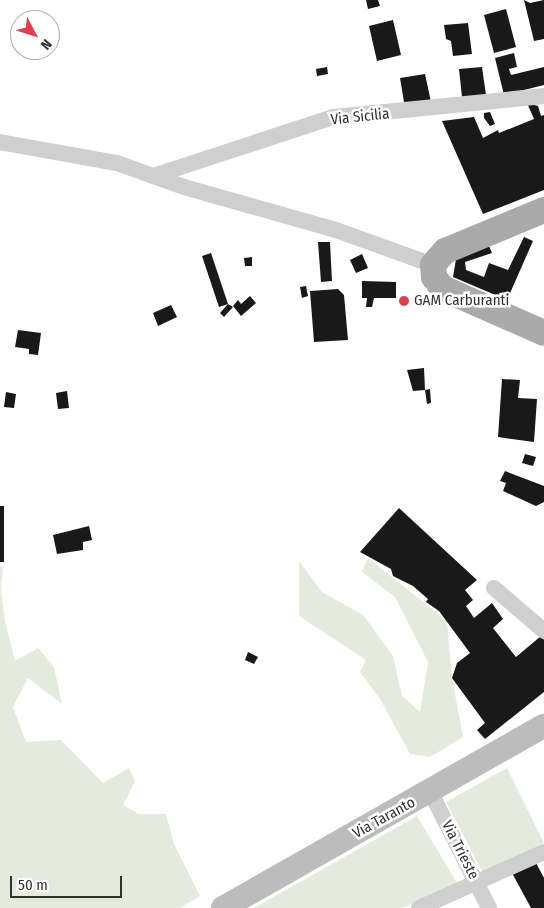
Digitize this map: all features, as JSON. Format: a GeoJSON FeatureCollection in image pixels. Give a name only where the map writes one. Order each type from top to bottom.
{"type":"FeatureCollection","features":[{"type":"Feature","properties":{"kind":"main road"},"geometry":{"type":"LineString","coordinates":[[544,210],[445,251],[433,265],[434,278],[442,288],[544,333]]}},
{"type":"Feature","properties":{"kind":"street","name":"Via Sicilia"},"geometry":{"type":"LineString","coordinates":[[153,176],[334,117],[544,96]]}},
{"type":"Feature","properties":{"kind":"street"},"geometry":{"type":"LineString","coordinates":[[0,142],[117,163],[153,176],[336,230],[433,265]]}},
{"type":"Feature","properties":{"kind":"street"},"geometry":{"type":"LineString","coordinates":[[494,588],[544,631]]}},
{"type":"Feature","properties":{"kind":"street","name":"Via Taranto"},"geometry":{"type":"LineString","coordinates":[[231,903],[431,792],[544,726]]}},
{"type":"Feature","properties":{"kind":"street","name":"Via Trieste"},"geometry":{"type":"LineString","coordinates":[[431,792],[489,908]]}},
{"type":"Feature","properties":{"kind":"street"},"geometry":{"type":"LineString","coordinates":[[419,908],[477,884],[544,852]]}},
{"type":"Feature","properties":{"kind":"shaded area"},"geometry":{"type":"Polygon","coordinates":[[[368,558],[447,621],[452,678],[463,737],[430,757],[410,754],[380,699],[360,672],[366,660],[299,616],[299,561],[322,592],[363,615],[393,656],[402,696],[420,712],[428,662],[395,597],[362,572],[368,558]]]}},
{"type":"Feature","properties":{"kind":"shaded area"},"geometry":{"type":"Polygon","coordinates":[[[0,566],[3,566],[1,589],[5,622],[15,661],[38,648],[54,667],[62,704],[28,678],[13,707],[26,742],[61,740],[103,783],[129,768],[135,781],[123,805],[139,814],[166,814],[174,844],[200,896],[180,908],[0,908],[0,566]]]}},
{"type":"Feature","properties":{"kind":"shaded area"},"geometry":{"type":"Polygon","coordinates":[[[507,768],[544,843],[483,873],[446,802],[507,768]]]}},
{"type":"Feature","properties":{"kind":"shaded area"},"geometry":{"type":"Polygon","coordinates":[[[417,816],[459,886],[402,908],[254,908],[417,816]]]}},
{"type":"Feature","properties":{"kind":"building"},"geometry":{"type":"Polygon","coordinates":[[[366,0],[378,0],[380,6],[368,9],[366,0]]]}},
{"type":"Feature","properties":{"kind":"building"},"geometry":{"type":"Polygon","coordinates":[[[524,0],[530,3],[544,0],[544,39],[534,41],[524,0]]]}},
{"type":"Feature","properties":{"kind":"building"},"geometry":{"type":"Polygon","coordinates":[[[506,9],[516,47],[494,53],[484,15],[506,9]]]}},
{"type":"Feature","properties":{"kind":"building"},"geometry":{"type":"Polygon","coordinates":[[[393,20],[401,55],[377,61],[369,26],[393,20]]]}},
{"type":"Feature","properties":{"kind":"building"},"geometry":{"type":"Polygon","coordinates":[[[468,23],[472,54],[453,56],[451,41],[446,39],[444,25],[468,23]]]}},
{"type":"Feature","properties":{"kind":"building"},"geometry":{"type":"Polygon","coordinates":[[[514,53],[517,67],[509,69],[511,75],[544,67],[544,85],[504,95],[495,58],[514,53]]]}},
{"type":"Feature","properties":{"kind":"building"},"geometry":{"type":"Polygon","coordinates":[[[327,67],[328,74],[317,76],[316,69],[327,67]]]}},
{"type":"Feature","properties":{"kind":"building"},"geometry":{"type":"Polygon","coordinates":[[[482,67],[486,95],[462,97],[459,69],[482,67]]]}},
{"type":"Feature","properties":{"kind":"building"},"geometry":{"type":"Polygon","coordinates":[[[425,74],[431,102],[404,102],[400,78],[425,74]]]}},
{"type":"Feature","properties":{"kind":"building"},"geometry":{"type":"Polygon","coordinates":[[[527,103],[538,106],[541,116],[544,115],[544,190],[483,214],[442,121],[474,117],[483,138],[498,130],[499,133],[534,119],[527,103]]]}},
{"type":"Feature","properties":{"kind":"building"},"geometry":{"type":"Polygon","coordinates":[[[490,112],[495,124],[490,126],[484,118],[484,113],[490,112]]]}},
{"type":"Feature","properties":{"kind":"building"},"geometry":{"type":"Polygon","coordinates":[[[524,237],[533,241],[507,300],[453,277],[456,259],[489,246],[492,253],[465,262],[466,270],[484,277],[489,263],[508,270],[524,237]]]}},
{"type":"Feature","properties":{"kind":"building"},"geometry":{"type":"Polygon","coordinates":[[[318,242],[330,242],[332,281],[321,282],[318,242]]]}},
{"type":"Feature","properties":{"kind":"building"},"geometry":{"type":"Polygon","coordinates":[[[211,253],[228,304],[219,307],[202,256],[211,253]]]}},
{"type":"Feature","properties":{"kind":"building"},"geometry":{"type":"Polygon","coordinates":[[[362,254],[368,268],[356,273],[350,260],[362,254]]]}},
{"type":"Feature","properties":{"kind":"building"},"geometry":{"type":"Polygon","coordinates":[[[252,257],[252,266],[245,266],[244,258],[252,257]]]}},
{"type":"Feature","properties":{"kind":"building"},"geometry":{"type":"Polygon","coordinates":[[[362,281],[396,282],[396,298],[374,298],[372,307],[366,307],[367,298],[362,298],[362,281]]]}},
{"type":"Feature","properties":{"kind":"building"},"geometry":{"type":"Polygon","coordinates":[[[306,286],[308,296],[302,298],[300,287],[306,286]]]}},
{"type":"Feature","properties":{"kind":"building"},"geometry":{"type":"Polygon","coordinates":[[[338,289],[344,295],[348,340],[314,342],[310,291],[338,289]]]}},
{"type":"Feature","properties":{"kind":"building"},"geometry":{"type":"Polygon","coordinates":[[[250,296],[256,303],[241,316],[233,306],[238,300],[241,304],[250,296]]]}},
{"type":"Feature","properties":{"kind":"building"},"geometry":{"type":"Polygon","coordinates":[[[228,304],[233,307],[224,317],[220,313],[228,304]]]}},
{"type":"Feature","properties":{"kind":"building"},"geometry":{"type":"Polygon","coordinates":[[[171,305],[177,317],[158,326],[153,313],[171,305]]]}},
{"type":"Feature","properties":{"kind":"building"},"geometry":{"type":"Polygon","coordinates":[[[18,330],[41,333],[38,355],[29,354],[29,349],[15,347],[18,330]]]}},
{"type":"Feature","properties":{"kind":"building"},"geometry":{"type":"Polygon","coordinates":[[[424,368],[425,390],[413,391],[407,370],[424,368]]]}},
{"type":"Feature","properties":{"kind":"building"},"geometry":{"type":"Polygon","coordinates":[[[502,379],[520,380],[518,398],[537,399],[534,442],[498,437],[502,379]]]}},
{"type":"Feature","properties":{"kind":"building"},"geometry":{"type":"Polygon","coordinates":[[[430,389],[431,403],[427,404],[425,390],[430,389]]]}},
{"type":"Feature","properties":{"kind":"building"},"geometry":{"type":"Polygon","coordinates":[[[67,391],[69,408],[58,409],[56,393],[67,391]]]}},
{"type":"Feature","properties":{"kind":"building"},"geometry":{"type":"Polygon","coordinates":[[[6,392],[16,394],[14,408],[4,407],[6,392]]]}},
{"type":"Feature","properties":{"kind":"building"},"geometry":{"type":"Polygon","coordinates":[[[525,454],[536,457],[533,466],[522,463],[525,454]]]}},
{"type":"Feature","properties":{"kind":"building"},"geometry":{"type":"Polygon","coordinates":[[[505,471],[544,486],[544,502],[536,506],[503,491],[506,483],[500,481],[505,471]]]}},
{"type":"Feature","properties":{"kind":"building"},"geometry":{"type":"Polygon","coordinates":[[[0,506],[4,506],[4,562],[0,562],[0,506]]]}},
{"type":"Feature","properties":{"kind":"building"},"geometry":{"type":"Polygon","coordinates":[[[399,508],[477,580],[465,590],[473,600],[466,606],[474,618],[492,603],[503,619],[493,628],[516,657],[541,636],[544,640],[544,692],[485,739],[477,730],[485,723],[452,678],[457,663],[470,653],[439,611],[426,602],[428,599],[413,586],[393,576],[391,569],[360,552],[399,508]]]}},
{"type":"Feature","properties":{"kind":"building"},"geometry":{"type":"Polygon","coordinates":[[[89,526],[92,540],[83,542],[83,550],[57,554],[53,535],[89,526]]]}},
{"type":"Feature","properties":{"kind":"building"},"geometry":{"type":"Polygon","coordinates":[[[248,652],[258,657],[254,664],[245,660],[248,652]]]}},
{"type":"Feature","properties":{"kind":"building"},"geometry":{"type":"Polygon","coordinates":[[[535,861],[544,878],[544,908],[531,908],[512,873],[535,861]]]}},
{"type":"Feature","properties":{"kind":"place","name":"GAM Carburanti"},"geometry":{"type":"Point","coordinates":[404,301]}}]}
